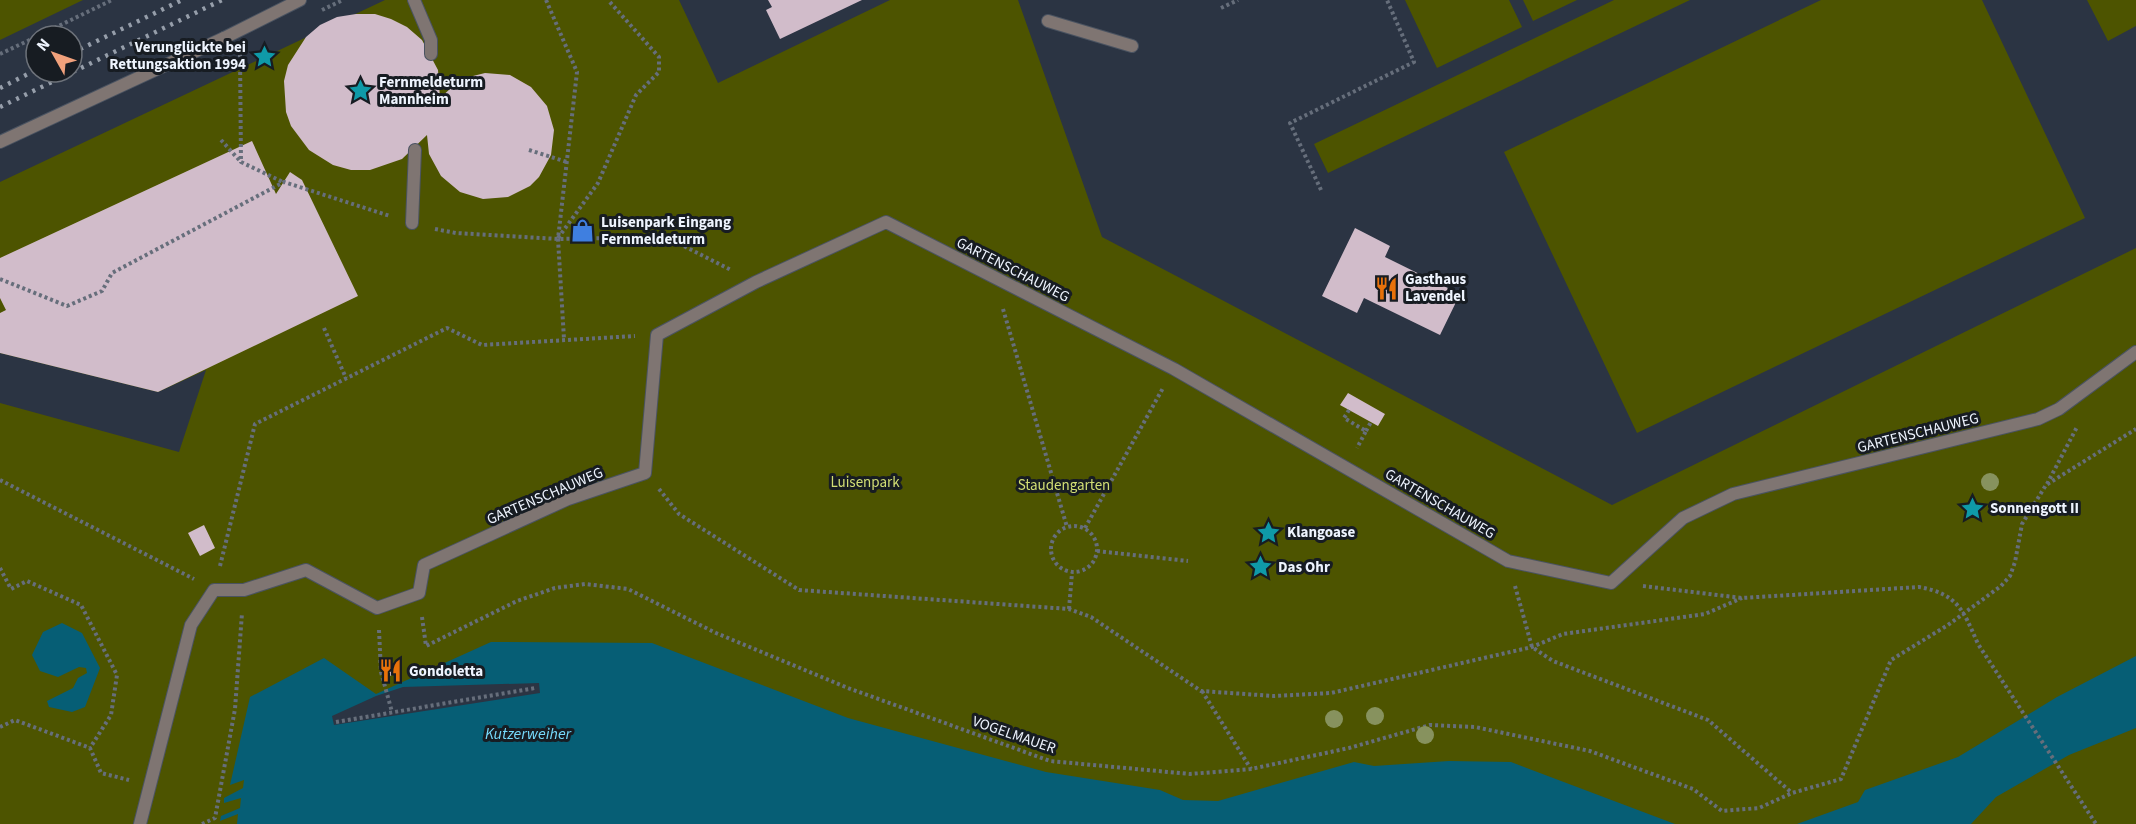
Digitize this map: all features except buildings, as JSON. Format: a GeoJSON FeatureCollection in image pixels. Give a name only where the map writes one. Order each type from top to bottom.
{"type":"FeatureCollection","features":[{"type":"Feature","properties":{"kind":"street"},"geometry":{"type":"LineString","coordinates":[[0,141],[224,38],[300,0]]}},
{"type":"Feature","properties":{"kind":"street"},"geometry":{"type":"LineString","coordinates":[[414,0],[431,40],[431,54]]}},
{"type":"Feature","properties":{"kind":"street"},"geometry":{"type":"LineString","coordinates":[[1048,21],[1132,46]]}},
{"type":"Feature","properties":{"kind":"street"},"geometry":{"type":"LineString","coordinates":[[412,223],[415,150]]}},
{"type":"Feature","properties":{"kind":"street","name":"GARTENSCHAUWEG"},"geometry":{"type":"LineString","coordinates":[[657,335],[756,282],[886,222],[1174,369],[1508,561],[1611,583],[1683,518],[1733,494],[2038,419],[2059,409],[2136,352]]}},
{"type":"Feature","properties":{"kind":"street"},"geometry":{"type":"LineString","coordinates":[[645,472],[657,335]]}},
{"type":"Feature","properties":{"kind":"street","name":"GARTENSCHAUWEG"},"geometry":{"type":"LineString","coordinates":[[419,593],[424,565],[568,499],[645,472]]}},
{"type":"Feature","properties":{"kind":"street"},"geometry":{"type":"LineString","coordinates":[[140,824],[191,625],[214,590],[244,590],[306,570],[377,608],[419,593]]}},
{"type":"Feature","properties":{"kind":"path"},"geometry":{"type":"LineString","coordinates":[[62,24],[112,0]]}},
{"type":"Feature","properties":{"kind":"path"},"geometry":{"type":"LineString","coordinates":[[546,0],[577,72],[558,239],[564,339]]}},
{"type":"Feature","properties":{"kind":"path"},"geometry":{"type":"LineString","coordinates":[[558,239],[598,183],[636,95],[659,72],[659,57],[608,0]]}},
{"type":"Feature","properties":{"kind":"path"},"geometry":{"type":"LineString","coordinates":[[1221,8],[1238,0]]}},
{"type":"Feature","properties":{"kind":"path"},"geometry":{"type":"LineString","coordinates":[[1321,190],[1290,123],[1414,62],[1387,0]]}},
{"type":"Feature","properties":{"kind":"path"},"geometry":{"type":"LineString","coordinates":[[0,54],[24,42]]}},
{"type":"Feature","properties":{"kind":"path"},"geometry":{"type":"LineString","coordinates":[[240,50],[241,162]]}},
{"type":"Feature","properties":{"kind":"path"},"geometry":{"type":"LineString","coordinates":[[221,140],[241,162],[284,182],[412,223],[456,233],[558,239],[666,237],[756,282]]}},
{"type":"Feature","properties":{"kind":"path"},"geometry":{"type":"LineString","coordinates":[[529,150],[567,162]]}},
{"type":"Feature","properties":{"kind":"path"},"geometry":{"type":"LineString","coordinates":[[0,279],[67,306],[102,291],[112,273],[284,182]]}},
{"type":"Feature","properties":{"kind":"path"},"geometry":{"type":"LineString","coordinates":[[993,276],[1067,526]]}},
{"type":"Feature","properties":{"kind":"path"},"geometry":{"type":"LineString","coordinates":[[324,328],[346,378]]}},
{"type":"Feature","properties":{"kind":"path"},"geometry":{"type":"LineString","coordinates":[[0,480],[214,590],[255,424],[447,328],[482,345],[657,335]]}},
{"type":"Feature","properties":{"kind":"path"},"geometry":{"type":"LineString","coordinates":[[1085,528],[1174,369]]}},
{"type":"Feature","properties":{"kind":"path"},"geometry":{"type":"LineString","coordinates":[[1350,410],[1344,418],[1366,431]]}},
{"type":"Feature","properties":{"kind":"path"},"geometry":{"type":"LineString","coordinates":[[1965,612],[2001,586],[2010,576],[2022,524],[2046,485],[2082,417]]}},
{"type":"Feature","properties":{"kind":"path"},"geometry":{"type":"LineString","coordinates":[[1346,467],[1371,422]]}},
{"type":"Feature","properties":{"kind":"path"},"geometry":{"type":"LineString","coordinates":[[2046,485],[2136,429]]}},
{"type":"Feature","properties":{"kind":"path"},"geometry":{"type":"LineString","coordinates":[[645,472],[680,514],[799,590],[1069,609],[1091,616],[1202,691],[1251,769]]}},
{"type":"Feature","properties":{"kind":"path"},"geometry":{"type":"LineString","coordinates":[[1067,526],[1085,528],[1096,542],[1097,551],[1093,562],[1084,570],[1072,573],[1062,570],[1054,562],[1050,552],[1052,541],[1058,532],[1067,526]]}},
{"type":"Feature","properties":{"kind":"path"},"geometry":{"type":"LineString","coordinates":[[1097,551],[1188,561]]}},
{"type":"Feature","properties":{"kind":"path"},"geometry":{"type":"LineString","coordinates":[[1508,561],[1532,647],[1554,661],[1708,720],[1792,793]]}},
{"type":"Feature","properties":{"kind":"path"},"geometry":{"type":"LineString","coordinates":[[0,568],[11,589],[27,581],[81,605],[117,675],[111,715],[90,748]]}},
{"type":"Feature","properties":{"kind":"path"},"geometry":{"type":"LineString","coordinates":[[1069,609],[1072,573]]}},
{"type":"Feature","properties":{"kind":"path"},"geometry":{"type":"LineString","coordinates":[[1611,583],[1742,598],[1919,587],[1942,591],[1965,612],[1978,644],[2096,824]]}},
{"type":"Feature","properties":{"kind":"path","name":"VOGELMAUER"},"geometry":{"type":"LineString","coordinates":[[419,593],[426,646],[517,601],[555,588],[585,584],[628,589],[716,633],[848,688],[1050,761],[1190,774],[1251,769],[1349,748],[1430,725],[1475,727],[1590,751],[1693,789],[1722,811],[1759,808],[1792,793],[1841,779],[1891,660],[1965,612]]}},
{"type":"Feature","properties":{"kind":"path"},"geometry":{"type":"LineString","coordinates":[[202,824],[215,818],[236,709],[244,590]]}},
{"type":"Feature","properties":{"kind":"path"},"geometry":{"type":"LineString","coordinates":[[1202,691],[1274,696],[1331,693],[1532,647],[1563,634],[1705,614],[1742,598]]}},
{"type":"Feature","properties":{"kind":"path"},"geometry":{"type":"LineString","coordinates":[[377,608],[381,672],[392,712]]}},
{"type":"Feature","properties":{"kind":"path"},"geometry":{"type":"LineString","coordinates":[[336,722],[535,688]]}},
{"type":"Feature","properties":{"kind":"path"},"geometry":{"type":"LineString","coordinates":[[0,726],[15,720],[90,748],[101,772],[150,785]]}},
{"type":"Feature","properties":{"kind":"green space"},"geometry":{"type":"Polygon","coordinates":[[[0,0],[83,0],[33,24],[24,24],[24,28],[0,40],[0,0]]]}},
{"type":"Feature","properties":{"kind":"green space","name":"Luisenpark"},"geometry":{"type":"Polygon","coordinates":[[[385,0],[679,0],[718,83],[890,0],[1018,0],[1102,237],[1612,505],[2136,248],[2136,824],[0,824],[0,403],[179,452],[206,370],[158,392],[0,353],[0,182],[385,0]]]}},
{"type":"Feature","properties":{"kind":"green space"},"geometry":{"type":"Polygon","coordinates":[[[1405,0],[1509,0],[1522,27],[1437,68],[1405,0]]]}},
{"type":"Feature","properties":{"kind":"green space"},"geometry":{"type":"Polygon","coordinates":[[[1523,0],[1577,0],[1533,21],[1523,0]]]}},
{"type":"Feature","properties":{"kind":"green space"},"geometry":{"type":"Polygon","coordinates":[[[1614,0],[1690,0],[1328,173],[1314,144],[1614,0]]]}},
{"type":"Feature","properties":{"kind":"green space"},"geometry":{"type":"Polygon","coordinates":[[[1821,0],[1982,0],[2085,218],[1637,433],[1504,152],[1821,0]]]}},
{"type":"Feature","properties":{"kind":"green space"},"geometry":{"type":"Polygon","coordinates":[[[2087,0],[2136,0],[2136,26],[2108,41],[2087,0]]]}},
{"type":"Feature","properties":{"kind":"water"},"geometry":{"type":"Polygon","coordinates":[[[62,623],[82,633],[100,668],[85,707],[72,712],[49,707],[47,701],[73,688],[78,678],[87,673],[86,668],[79,667],[58,677],[40,671],[32,655],[43,632],[62,623]]]}},
{"type":"Feature","properties":{"kind":"water","name":"Kutzerweiher"},"geometry":{"type":"Polygon","coordinates":[[[491,642],[652,643],[848,718],[1046,772],[1160,790],[1183,800],[1218,801],[1354,762],[1374,766],[1449,761],[1511,762],[1675,824],[237,824],[238,814],[220,821],[221,816],[240,808],[241,798],[224,803],[224,798],[243,788],[244,780],[230,785],[250,697],[324,658],[376,694],[491,642]]]}},
{"type":"Feature","properties":{"kind":"water"},"geometry":{"type":"Polygon","coordinates":[[[2136,656],[2136,728],[2069,755],[1996,797],[1971,824],[1797,824],[1858,802],[1865,790],[1958,757],[2057,697],[2136,656]]]}},
{"type":"Feature","properties":{"kind":"pier"},"geometry":{"type":"Polygon","coordinates":[[[539,683],[540,693],[334,725],[332,716],[376,696],[403,687],[539,683]]]}},
{"type":"Feature","properties":{"kind":"railway"},"geometry":{"type":"LineString","coordinates":[[84,47],[182,0]]}},
{"type":"Feature","properties":{"kind":"railway"},"geometry":{"type":"LineString","coordinates":[[0,107],[222,0]]}},
{"type":"Feature","properties":{"kind":"railway"},"geometry":{"type":"LineString","coordinates":[[0,88],[24,76]]}},
{"type":"Feature","properties":{"kind":"place","name":"Verunglückte bei Rettungsaktion 1994"},"geometry":{"type":"Point","coordinates":[264,56]}},
{"type":"Feature","properties":{"kind":"place","name":"Fernmeldeturm Mannheim"},"geometry":{"type":"Point","coordinates":[361,91]}},
{"type":"Feature","properties":{"kind":"place","name":"Luisenpark Eingang Fernmeldeturm"},"geometry":{"type":"Point","coordinates":[583,231]}},
{"type":"Feature","properties":{"kind":"place","name":"Gasthaus Lavendel"},"geometry":{"type":"Point","coordinates":[1387,288]}},
{"type":"Feature","properties":{"kind":"place","name":"Sonnengott II"},"geometry":{"type":"Point","coordinates":[1972,508]}},
{"type":"Feature","properties":{"kind":"place","name":"Klangoase"},"geometry":{"type":"Point","coordinates":[1269,532]}},
{"type":"Feature","properties":{"kind":"place","name":"Das Ohr"},"geometry":{"type":"Point","coordinates":[1260,567]}},
{"type":"Feature","properties":{"kind":"place","name":"Gondoletta"},"geometry":{"type":"Point","coordinates":[391,671]}},
{"type":"Feature","properties":{"kind":"park label","name":"Staudengarten"},"geometry":{"type":"Point","coordinates":[1064,485]}}]}
